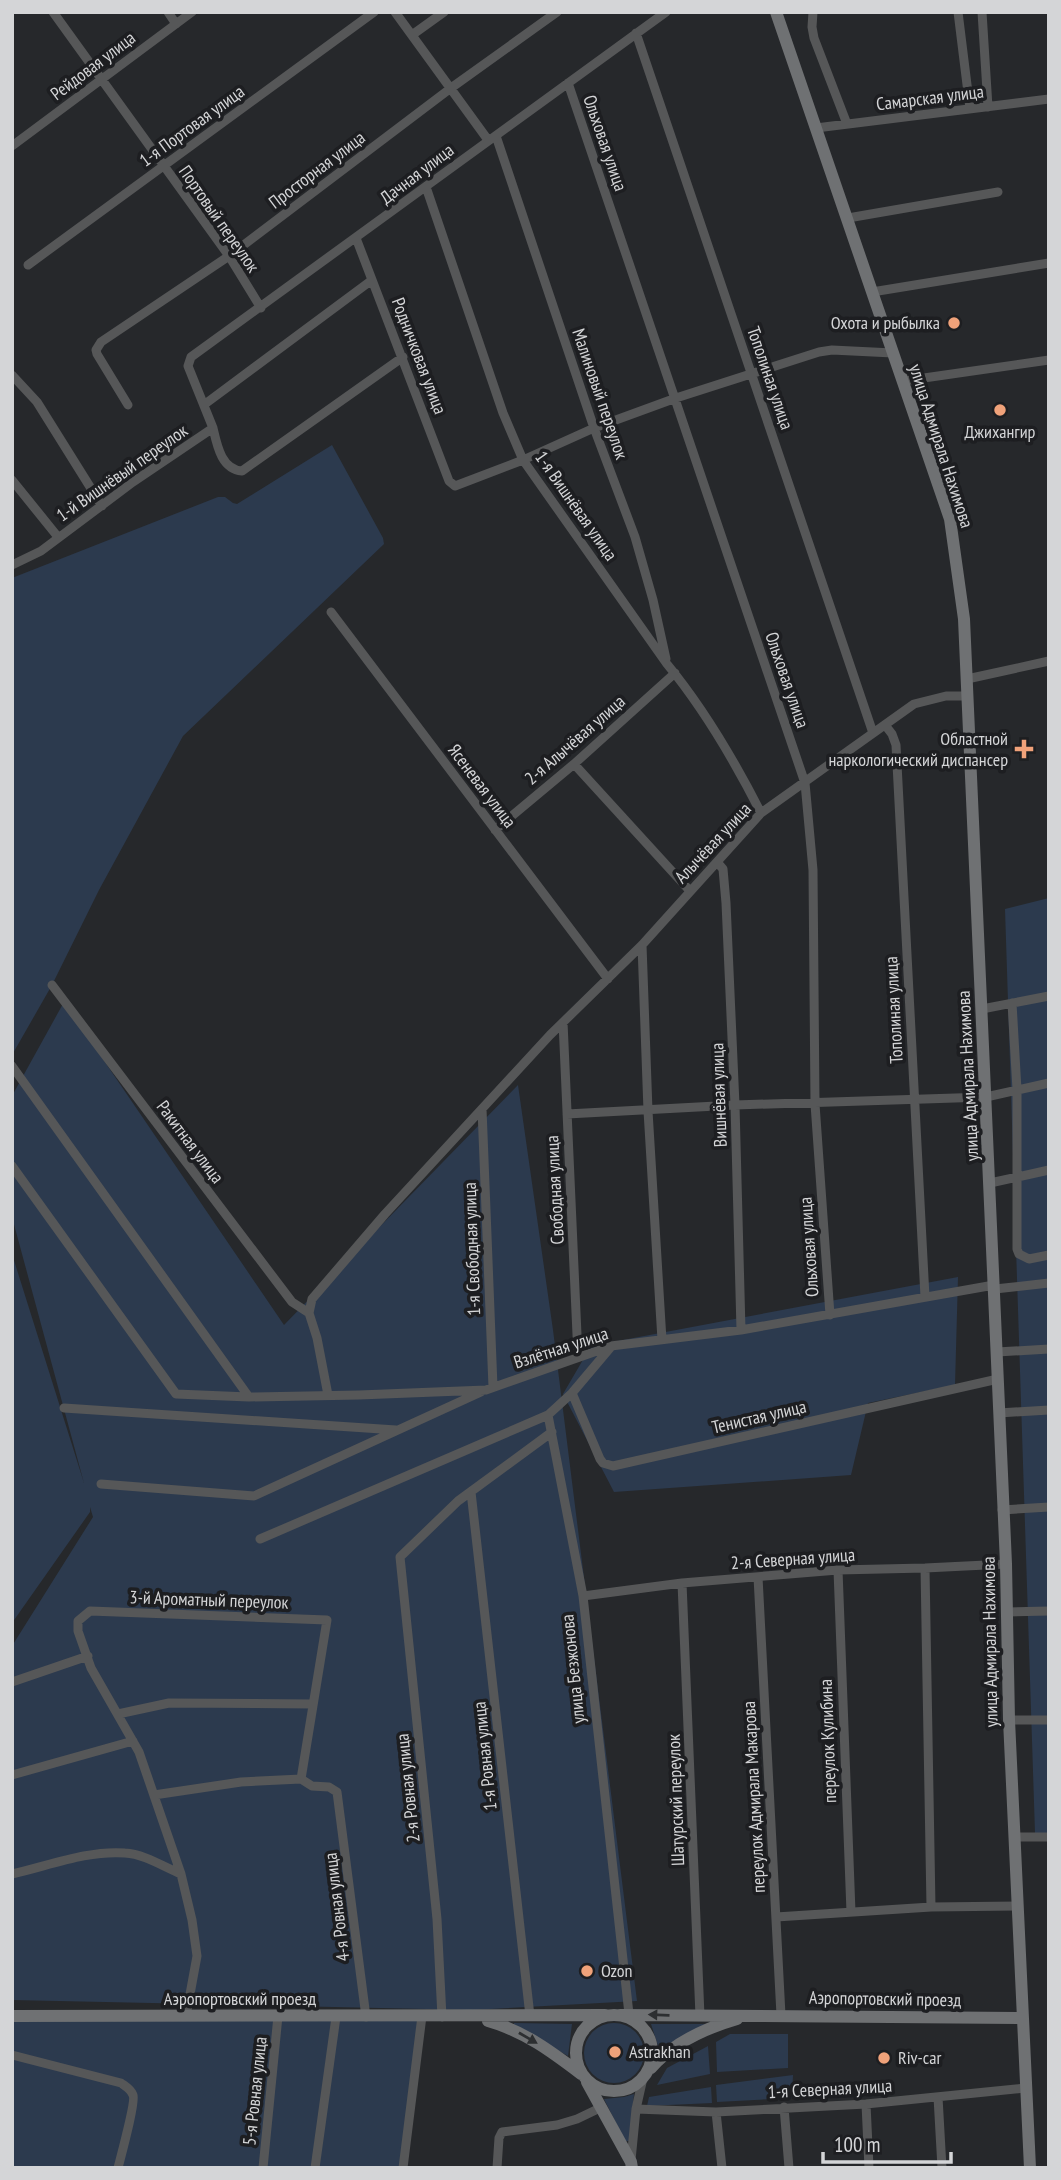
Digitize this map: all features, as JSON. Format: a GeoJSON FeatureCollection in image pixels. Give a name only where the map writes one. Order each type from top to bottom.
{"type":"FeatureCollection","features":[{"type":"Feature","properties":{"kind":"main road","name":"улица Адмирала Нахимова"},"geometry":{"type":"LineString","coordinates":[[776,12],[950,519],[964,619],[1006,1564],[1009,1720],[1021,2018],[1030,2168]]}},
{"type":"Feature","properties":{"kind":"main road"},"geometry":{"type":"LineString","coordinates":[[467,2017],[624,2014],[645,2030],[652,2044],[652,2059],[645,2075]]}},
{"type":"Feature","properties":{"kind":"main road","name":"Аэропортовский проезд"},"geometry":{"type":"LineString","coordinates":[[624,2014],[1021,2018]]}},
{"type":"Feature","properties":{"kind":"main road"},"geometry":{"type":"LineString","coordinates":[[605,2015],[591,2021],[581,2032],[576,2046],[576,2062],[631,2165]]}},
{"type":"Feature","properties":{"kind":"main road","name":"Аэропортовский проезд"},"geometry":{"type":"LineString","coordinates":[[12,2016],[467,2017]]}},
{"type":"Feature","properties":{"kind":"main road"},"geometry":{"type":"LineString","coordinates":[[467,2017],[505,2026],[522,2034],[554,2053],[593,2086],[607,2091],[623,2090],[636,2084],[665,2054],[692,2037],[748,2016]]}},
{"type":"Feature","properties":{"kind":"street","name":"Портовый переулок"},"geometry":{"type":"LineString","coordinates":[[53,12],[229,256],[261,308]]}},
{"type":"Feature","properties":{"kind":"street"},"geometry":{"type":"LineString","coordinates":[[168,12],[176,24]]}},
{"type":"Feature","properties":{"kind":"street","name":"Рейдовая улица"},"geometry":{"type":"LineString","coordinates":[[13,142],[192,12]]}},
{"type":"Feature","properties":{"kind":"street","name":"1-я Портовая улица"},"geometry":{"type":"LineString","coordinates":[[28,265],[374,12]]}},
{"type":"Feature","properties":{"kind":"street","name":"Малиновый переулок"},"geometry":{"type":"LineString","coordinates":[[395,12],[492,138],[635,537],[667,664]]}},
{"type":"Feature","properties":{"kind":"street"},"geometry":{"type":"LineString","coordinates":[[412,35],[443,12]]}},
{"type":"Feature","properties":{"kind":"street","name":"Просторная улица"},"geometry":{"type":"LineString","coordinates":[[128,405],[96,350],[101,342],[229,256],[556,12]]}},
{"type":"Feature","properties":{"kind":"street","name":"Дачная улица"},"geometry":{"type":"LineString","coordinates":[[205,404],[188,361],[191,357],[666,12]]}},
{"type":"Feature","properties":{"kind":"street"},"geometry":{"type":"LineString","coordinates":[[813,12],[814,38],[847,124]]}},
{"type":"Feature","properties":{"kind":"street"},"geometry":{"type":"LineString","coordinates":[[958,12],[970,109]]}},
{"type":"Feature","properties":{"kind":"street"},"geometry":{"type":"LineString","coordinates":[[982,12],[988,107]]}},
{"type":"Feature","properties":{"kind":"street","name":"Тополиная улица"},"geometry":{"type":"LineString","coordinates":[[636,33],[873,733]]}},
{"type":"Feature","properties":{"kind":"street","name":"Ольховая улица"},"geometry":{"type":"LineString","coordinates":[[568,83],[805,783],[813,870],[815,1104],[830,1315]]}},
{"type":"Feature","properties":{"kind":"street","name":"Самарская улица"},"geometry":{"type":"LineString","coordinates":[[816,128],[1049,99]]}},
{"type":"Feature","properties":{"kind":"street","name":"1-я Вишнёвая улица"},"geometry":{"type":"LineString","coordinates":[[426,187],[503,413],[523,460],[667,664],[693,696],[730,753],[761,813]]}},
{"type":"Feature","properties":{"kind":"street"},"geometry":{"type":"LineString","coordinates":[[848,218],[998,192]]}},
{"type":"Feature","properties":{"kind":"street","name":"Родничковая улица"},"geometry":{"type":"LineString","coordinates":[[356,239],[452,485],[458,486],[523,460]]}},
{"type":"Feature","properties":{"kind":"street"},"geometry":{"type":"LineString","coordinates":[[872,292],[1049,263]]}},
{"type":"Feature","properties":{"kind":"street"},"geometry":{"type":"LineString","coordinates":[[213,428],[205,404],[372,280]]}},
{"type":"Feature","properties":{"kind":"street"},"geometry":{"type":"LineString","coordinates":[[523,460],[594,428],[676,398],[819,352],[832,350],[893,353]]}},
{"type":"Feature","properties":{"kind":"street","name":"1-й Вишнёвый переулок"},"geometry":{"type":"LineString","coordinates":[[12,565],[41,551],[213,428],[222,457],[233,469],[242,471],[403,356]]}},
{"type":"Feature","properties":{"kind":"street"},"geometry":{"type":"LineString","coordinates":[[903,382],[1049,360]]}},
{"type":"Feature","properties":{"kind":"street"},"geometry":{"type":"LineString","coordinates":[[12,375],[37,402],[102,506]]}},
{"type":"Feature","properties":{"kind":"street"},"geometry":{"type":"LineString","coordinates":[[12,480],[58,537]]}},
{"type":"Feature","properties":{"kind":"street","name":"Ясеневая улица"},"geometry":{"type":"LineString","coordinates":[[331,612],[608,979]]}},
{"type":"Feature","properties":{"kind":"street"},"geometry":{"type":"LineString","coordinates":[[967,679],[1049,661]]}},
{"type":"Feature","properties":{"kind":"street","name":"2-я Алычёвая улица"},"geometry":{"type":"LineString","coordinates":[[495,830],[574,764],[675,673]]}},
{"type":"Feature","properties":{"kind":"street","name":"Алычёвая улица"},"geometry":{"type":"LineString","coordinates":[[309,1313],[314,1295],[482,1109],[563,1022],[642,945],[761,813],[914,704],[946,696],[968,696]]}},
{"type":"Feature","properties":{"kind":"street","name":"Тополиная улица"},"geometry":{"type":"LineString","coordinates":[[885,725],[896,745],[925,1297]]}},
{"type":"Feature","properties":{"kind":"street"},"geometry":{"type":"LineString","coordinates":[[574,764],[690,891]]}},
{"type":"Feature","properties":{"kind":"street","name":"Вишнёвая улица"},"geometry":{"type":"LineString","coordinates":[[717,862],[723,869],[726,903],[741,1330]]}},
{"type":"Feature","properties":{"kind":"street"},"geometry":{"type":"LineString","coordinates":[[642,945],[648,1111],[663,1340]]}},
{"type":"Feature","properties":{"kind":"street","name":"Ракитная улица"},"geometry":{"type":"LineString","coordinates":[[52,985],[292,1302],[309,1313]]}},
{"type":"Feature","properties":{"kind":"street"},"geometry":{"type":"LineString","coordinates":[[982,1009],[1049,996]]}},
{"type":"Feature","properties":{"kind":"street"},"geometry":{"type":"LineString","coordinates":[[1012,1003],[1017,1090],[1019,1254],[1029,1259],[1049,1255]]}},
{"type":"Feature","properties":{"kind":"street","name":"Свободная улица"},"geometry":{"type":"LineString","coordinates":[[563,1022],[578,1357]]}},
{"type":"Feature","properties":{"kind":"street"},"geometry":{"type":"LineString","coordinates":[[12,1066],[249,1397]]}},
{"type":"Feature","properties":{"kind":"street"},"geometry":{"type":"LineString","coordinates":[[567,1114],[735,1105],[986,1097],[1049,1083]]}},
{"type":"Feature","properties":{"kind":"street","name":"1-я Свободная улица"},"geometry":{"type":"LineString","coordinates":[[482,1109],[490,1389]]}},
{"type":"Feature","properties":{"kind":"street","name":"Взлётная улица"},"geometry":{"type":"LineString","coordinates":[[12,1166],[176,1394],[249,1397],[490,1389],[611,1346],[741,1330],[994,1287],[1049,1283]]}},
{"type":"Feature","properties":{"kind":"street"},"geometry":{"type":"LineString","coordinates":[[990,1183],[1049,1170]]}},
{"type":"Feature","properties":{"kind":"street"},"geometry":{"type":"LineString","coordinates":[[309,1313],[317,1338],[328,1395]]}},
{"type":"Feature","properties":{"kind":"street"},"geometry":{"type":"LineString","coordinates":[[261,1539],[548,1415],[572,1393],[611,1346]]}},
{"type":"Feature","properties":{"kind":"street"},"geometry":{"type":"LineString","coordinates":[[997,1352],[1049,1349]]}},
{"type":"Feature","properties":{"kind":"street","name":"Тенистая улица"},"geometry":{"type":"LineString","coordinates":[[572,1393],[600,1459],[613,1466],[998,1379]]}},
{"type":"Feature","properties":{"kind":"street"},"geometry":{"type":"LineString","coordinates":[[101,1484],[254,1496],[490,1389]]}},
{"type":"Feature","properties":{"kind":"street"},"geometry":{"type":"LineString","coordinates":[[64,1408],[398,1430]]}},
{"type":"Feature","properties":{"kind":"street"},"geometry":{"type":"LineString","coordinates":[[999,1413],[1049,1410]]}},
{"type":"Feature","properties":{"kind":"street","name":"улица Безжонова"},"geometry":{"type":"LineString","coordinates":[[548,1415],[583,1596],[624,2014]]}},
{"type":"Feature","properties":{"kind":"street"},"geometry":{"type":"LineString","coordinates":[[471,1492],[552,1432]]}},
{"type":"Feature","properties":{"kind":"street","name":"2-я Ровная улица"},"geometry":{"type":"LineString","coordinates":[[442,2017],[435,1905],[400,1557],[458,1501],[471,1492]]}},
{"type":"Feature","properties":{"kind":"street","name":"1-я Ровная улица"},"geometry":{"type":"LineString","coordinates":[[471,1492],[530,2016]]}},
{"type":"Feature","properties":{"kind":"street"},"geometry":{"type":"LineString","coordinates":[[1003,1510],[1049,1507]]}},
{"type":"Feature","properties":{"kind":"street","name":"2-я Северная улица"},"geometry":{"type":"LineString","coordinates":[[583,1596],[682,1583],[838,1570],[1006,1564]]}},
{"type":"Feature","properties":{"kind":"street"},"geometry":{"type":"LineString","coordinates":[[925,1568],[930,1906]]}},
{"type":"Feature","properties":{"kind":"street","name":"переулок Кулибина"},"geometry":{"type":"LineString","coordinates":[[838,1570],[851,1912]]}},
{"type":"Feature","properties":{"kind":"street","name":"переулок Адмирала Макарова"},"geometry":{"type":"LineString","coordinates":[[758,1577],[781,2015]]}},
{"type":"Feature","properties":{"kind":"street","name":"Шатурский переулок"},"geometry":{"type":"LineString","coordinates":[[682,1583],[700,2016]]}},
{"type":"Feature","properties":{"kind":"street","name":"3-й Ароматный переулок"},"geometry":{"type":"LineString","coordinates":[[88,1656],[77,1627],[82,1616],[90,1611],[327,1619],[313,1703]]}},
{"type":"Feature","properties":{"kind":"street"},"geometry":{"type":"LineString","coordinates":[[1006,1612],[1049,1611]]}},
{"type":"Feature","properties":{"kind":"street"},"geometry":{"type":"LineString","coordinates":[[12,1682],[88,1656],[91,1668],[133,1741],[181,1874],[192,1920],[197,1956],[186,2016]]}},
{"type":"Feature","properties":{"kind":"street"},"geometry":{"type":"LineString","coordinates":[[118,1714],[169,1703],[313,1703],[301,1779],[241,1782],[154,1795]]}},
{"type":"Feature","properties":{"kind":"street"},"geometry":{"type":"LineString","coordinates":[[1009,1720],[1049,1720]]}},
{"type":"Feature","properties":{"kind":"street"},"geometry":{"type":"LineString","coordinates":[[12,1775],[133,1741]]}},
{"type":"Feature","properties":{"kind":"street","name":"4-я Ровная улица"},"geometry":{"type":"LineString","coordinates":[[301,1779],[312,1786],[332,1788],[339,1794],[366,2017]]}},
{"type":"Feature","properties":{"kind":"street"},"geometry":{"type":"LineString","coordinates":[[1014,1837],[1049,1837]]}},
{"type":"Feature","properties":{"kind":"street"},"geometry":{"type":"LineString","coordinates":[[12,1874],[85,1857],[125,1853],[181,1874]]}},
{"type":"Feature","properties":{"kind":"street"},"geometry":{"type":"LineString","coordinates":[[776,1917],[930,1906],[1017,1906]]}},
{"type":"Feature","properties":{"kind":"street"},"geometry":{"type":"LineString","coordinates":[[403,2168],[422,2016]]}},
{"type":"Feature","properties":{"kind":"street","name":"5-я Ровная улица"},"geometry":{"type":"LineString","coordinates":[[262,2168],[278,2017]]}},
{"type":"Feature","properties":{"kind":"street"},"geometry":{"type":"LineString","coordinates":[[315,2168],[336,2017]]}},
{"type":"Feature","properties":{"kind":"street"},"geometry":{"type":"LineString","coordinates":[[12,2055],[121,2083],[129,2088],[134,2106],[118,2168]]}},
{"type":"Feature","properties":{"kind":"street"},"geometry":{"type":"LineString","coordinates":[[631,2165],[636,2109],[645,2075]]}},
{"type":"Feature","properties":{"kind":"street","name":"1-я Северная улица"},"geometry":{"type":"LineString","coordinates":[[636,2109],[716,2112],[866,2104],[1025,2088]]}},
{"type":"Feature","properties":{"kind":"street"},"geometry":{"type":"LineString","coordinates":[[938,2097],[942,2168]]}},
{"type":"Feature","properties":{"kind":"street"},"geometry":{"type":"LineString","coordinates":[[866,2104],[869,2168]]}},
{"type":"Feature","properties":{"kind":"street"},"geometry":{"type":"LineString","coordinates":[[497,2168],[499,2138],[504,2131],[557,2125],[602,2107]]}},
{"type":"Feature","properties":{"kind":"street"},"geometry":{"type":"LineString","coordinates":[[784,2107],[789,2168]]}},
{"type":"Feature","properties":{"kind":"street"},"geometry":{"type":"LineString","coordinates":[[716,2112],[722,2168]]}},
{"type":"Feature","properties":{"kind":"shaded area"},"geometry":{"type":"Polygon","coordinates":[[[332,445],[384,544],[183,736],[99,890],[52,985],[12,1055],[12,578],[218,497],[225,497],[237,504],[332,445]]]}},
{"type":"Feature","properties":{"kind":"shaded area"},"geometry":{"type":"Polygon","coordinates":[[[1049,898],[1049,1833],[1035,1833],[1005,909],[1049,898]]]}},
{"type":"Feature","properties":{"kind":"shaded area"},"geometry":{"type":"Polygon","coordinates":[[[64,1002],[284,1325],[518,1085],[553,1330],[637,2001],[471,2010],[12,2000],[12,1646],[93,1517],[90,1507],[90,1512],[12,1623],[12,1254],[84,1483],[12,1217],[12,1096],[64,1002]]]}},
{"type":"Feature","properties":{"kind":"shaded area"},"geometry":{"type":"Polygon","coordinates":[[[958,1277],[955,1385],[868,1403],[851,1475],[614,1492],[563,1394],[591,1346],[958,1277]]]}},
{"type":"Feature","properties":{"kind":"shaded area"},"geometry":{"type":"Polygon","coordinates":[[[420,2020],[403,2168],[12,2168],[12,2021],[420,2020]]]}},
{"type":"Feature","properties":{"kind":"shaded area"},"geometry":{"type":"Polygon","coordinates":[[[614,2023],[631,2028],[639,2036],[644,2053],[639,2070],[631,2078],[614,2083],[597,2078],[589,2070],[584,2053],[589,2036],[597,2028],[614,2023]]]}},
{"type":"Feature","properties":{"kind":"shaded area"},"geometry":{"type":"Polygon","coordinates":[[[572,2024],[568,2056],[514,2025],[572,2024]]]}},
{"type":"Feature","properties":{"kind":"shaded area"},"geometry":{"type":"Polygon","coordinates":[[[651,2024],[710,2024],[660,2052],[651,2024]]]}},
{"type":"Feature","properties":{"kind":"shaded area"},"geometry":{"type":"Polygon","coordinates":[[[730,2034],[788,2034],[788,2068],[717,2072],[716,2042],[730,2034]]]}},
{"type":"Feature","properties":{"kind":"shaded area"},"geometry":{"type":"Polygon","coordinates":[[[708,2046],[710,2074],[657,2085],[667,2068],[708,2046]]]}},
{"type":"Feature","properties":{"kind":"shaded area"},"geometry":{"type":"Polygon","coordinates":[[[793,2075],[792,2098],[717,2102],[716,2085],[793,2075]]]}},
{"type":"Feature","properties":{"kind":"shaded area"},"geometry":{"type":"Polygon","coordinates":[[[711,2087],[712,2103],[647,2106],[649,2097],[711,2087]]]}},
{"type":"Feature","properties":{"kind":"shaded area"},"geometry":{"type":"Polygon","coordinates":[[[634,2094],[629,2141],[625,2141],[604,2099],[634,2094]]]}},
{"type":"Feature","properties":{"kind":"place","name":"Охота и рыбылка"},"geometry":{"type":"Point","coordinates":[954,323]}},
{"type":"Feature","properties":{"kind":"place","name":"Джихангир"},"geometry":{"type":"Point","coordinates":[1000,410]}},
{"type":"Feature","properties":{"kind":"place","name":"Областной наркологический диспансер"},"geometry":{"type":"Point","coordinates":[1024,749]}},
{"type":"Feature","properties":{"kind":"place","name":"Ozon"},"geometry":{"type":"Point","coordinates":[587,1971]}},
{"type":"Feature","properties":{"kind":"place","name":"Astrakhan"},"geometry":{"type":"Point","coordinates":[615,2052]}},
{"type":"Feature","properties":{"kind":"place","name":"Riv-car"},"geometry":{"type":"Point","coordinates":[884,2058]}}]}
